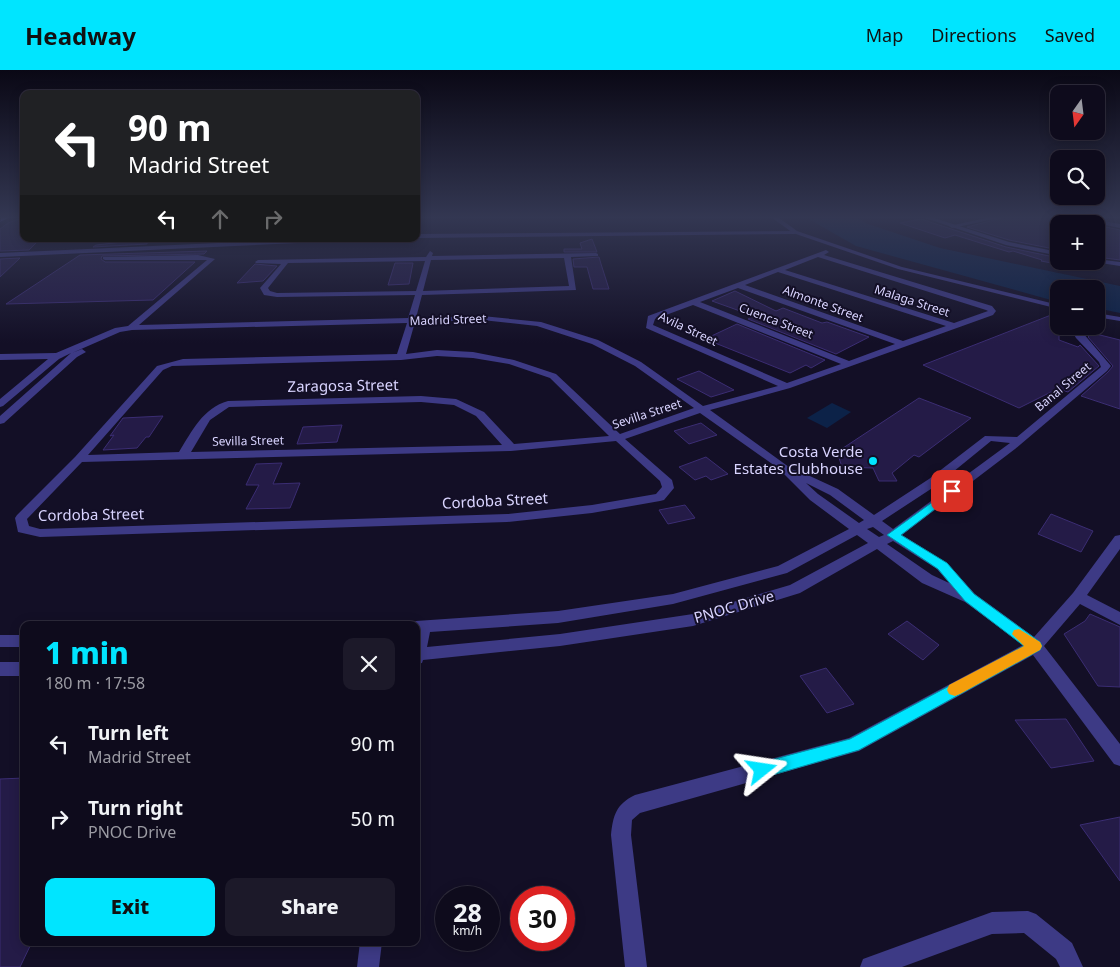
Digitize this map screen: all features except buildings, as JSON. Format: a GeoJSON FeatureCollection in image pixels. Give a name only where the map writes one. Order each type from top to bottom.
{"type":"FeatureCollection","features":[{"type":"Feature","properties":{"kind":"street"},"geometry":{"type":"LineString","coordinates":[[0,421],[74,355],[132,328],[211,259]]}},
{"type":"Feature","properties":{"kind":"street"},"geometry":{"type":"LineString","coordinates":[[258,262],[342,259]]}},
{"type":"Feature","properties":{"kind":"street"},"geometry":{"type":"LineString","coordinates":[[401,356],[428,259]]}},
{"type":"Feature","properties":{"kind":"street"},"geometry":{"type":"LineString","coordinates":[[286,262],[264,288],[267,293],[277,295],[418,293],[573,288],[568,259]]}},
{"type":"Feature","properties":{"kind":"street","name":"Avila Street"},"geometry":{"type":"LineString","coordinates":[[787,386],[649,326],[651,318],[808,259]]}},
{"type":"Feature","properties":{"kind":"street","name":"Sevilla Street"},"geometry":{"type":"LineString","coordinates":[[79,459],[511,448],[618,438],[702,409],[787,386],[992,311],[989,308],[830,259]]}},
{"type":"Feature","properties":{"kind":"street"},"geometry":{"type":"LineString","coordinates":[[873,259],[900,268],[1050,305]]}},
{"type":"Feature","properties":{"kind":"street"},"geometry":{"type":"LineString","coordinates":[[1105,262],[1120,264]]}},
{"type":"Feature","properties":{"kind":"street","name":"Malaga Street"},"geometry":{"type":"LineString","coordinates":[[778,270],[954,326]]}},
{"type":"Feature","properties":{"kind":"street","name":"Almonte Street"},"geometry":{"type":"LineString","coordinates":[[738,285],[902,344]]}},
{"type":"Feature","properties":{"kind":"street","name":"Cuenca Street"},"geometry":{"type":"LineString","coordinates":[[692,302],[850,364]]}},
{"type":"Feature","properties":{"kind":"street"},"geometry":{"type":"LineString","coordinates":[[1105,316],[1120,319]]}},
{"type":"Feature","properties":{"kind":"street","name":"Madrid Street"},"geometry":{"type":"LineString","coordinates":[[132,328],[482,318],[538,324],[603,346],[638,364],[782,466],[814,496],[927,579],[970,598]]}},
{"type":"Feature","properties":{"kind":"street"},"geometry":{"type":"LineString","coordinates":[[0,404],[57,356],[118,330],[132,328]]}},
{"type":"Feature","properties":{"kind":"street","name":"Banal Street"},"geometry":{"type":"LineString","coordinates":[[1014,443],[1106,366],[1078,335]]}},
{"type":"Feature","properties":{"kind":"street","name":"Cordoba Street"},"geometry":{"type":"LineString","coordinates":[[437,353],[473,355],[511,362],[553,376],[618,438],[666,480],[668,488],[660,497],[592,509],[507,518],[40,533],[23,529],[21,518],[79,459],[160,368],[183,362],[401,356],[437,353]]}},
{"type":"Feature","properties":{"kind":"street"},"geometry":{"type":"LineString","coordinates":[[0,357],[74,355]]}},
{"type":"Feature","properties":{"kind":"street","name":"Zaragosa Street"},"geometry":{"type":"LineString","coordinates":[[183,455],[211,412],[218,407],[228,404],[412,399],[456,402],[480,414],[511,448]]}},
{"type":"Feature","properties":{"kind":"street","name":"PNOC Drive"},"geometry":{"type":"LineString","coordinates":[[420,627],[558,617],[673,599],[782,570],[875,520],[933,482],[989,438],[1014,443]]}},
{"type":"Feature","properties":{"kind":"street","name":"PNOC Drive"},"geometry":{"type":"LineString","coordinates":[[420,654],[560,640],[694,620],[795,590],[893,535],[1014,443]]}},
{"type":"Feature","properties":{"kind":"street","name":"Madrid Street"},"geometry":{"type":"LineString","coordinates":[[782,466],[834,492],[875,520],[893,535],[942,566],[970,598],[1035,646],[1120,758]]}},
{"type":"Feature","properties":{"kind":"street"},"geometry":{"type":"LineString","coordinates":[[636,967],[621,834],[623,815],[635,805],[853,745],[1035,646],[1078,597],[1120,539]]}},
{"type":"Feature","properties":{"kind":"street"},"geometry":{"type":"LineString","coordinates":[[1078,597],[1120,619]]}},
{"type":"Feature","properties":{"kind":"street"},"geometry":{"type":"LineString","coordinates":[[0,641],[20,640]]}},
{"type":"Feature","properties":{"kind":"street"},"geometry":{"type":"LineString","coordinates":[[0,669],[20,668]]}},
{"type":"Feature","properties":{"kind":"street"},"geometry":{"type":"LineString","coordinates":[[871,967],[992,923],[1028,922],[1064,951],[1072,967]]}},
{"type":"Feature","properties":{"kind":"street"},"geometry":{"type":"LineString","coordinates":[[368,967],[371,946]]}},
{"type":"Feature","properties":{"kind":"water"},"geometry":{"type":"Polygon","coordinates":[[[903,259],[991,259],[1092,280],[1050,280],[1050,300],[903,259]]]}},
{"type":"Feature","properties":{"kind":"water"},"geometry":{"type":"Polygon","coordinates":[[[1105,283],[1120,286],[1120,313],[1105,310],[1105,283]]]}},
{"type":"Feature","properties":{"kind":"water"},"geometry":{"type":"Polygon","coordinates":[[[832,403],[851,412],[827,428],[807,418],[832,403]]]}},
{"type":"Feature","properties":{"kind":"slow traffic"},"geometry":{"type":"LineString","coordinates":[[955,690],[1035,646],[1019,634]]}},
{"type":"Feature","properties":{"kind":"place","name":"Costa Verde Estates Clubhouse"},"geometry":{"type":"Point","coordinates":[873,461]}},
{"type":"Feature","properties":{"kind":"route"},"geometry":{"type":"LineString","coordinates":[[762,770],[853,745],[1035,646],[970,598],[942,566],[893,535],[952,491]]}}]}
